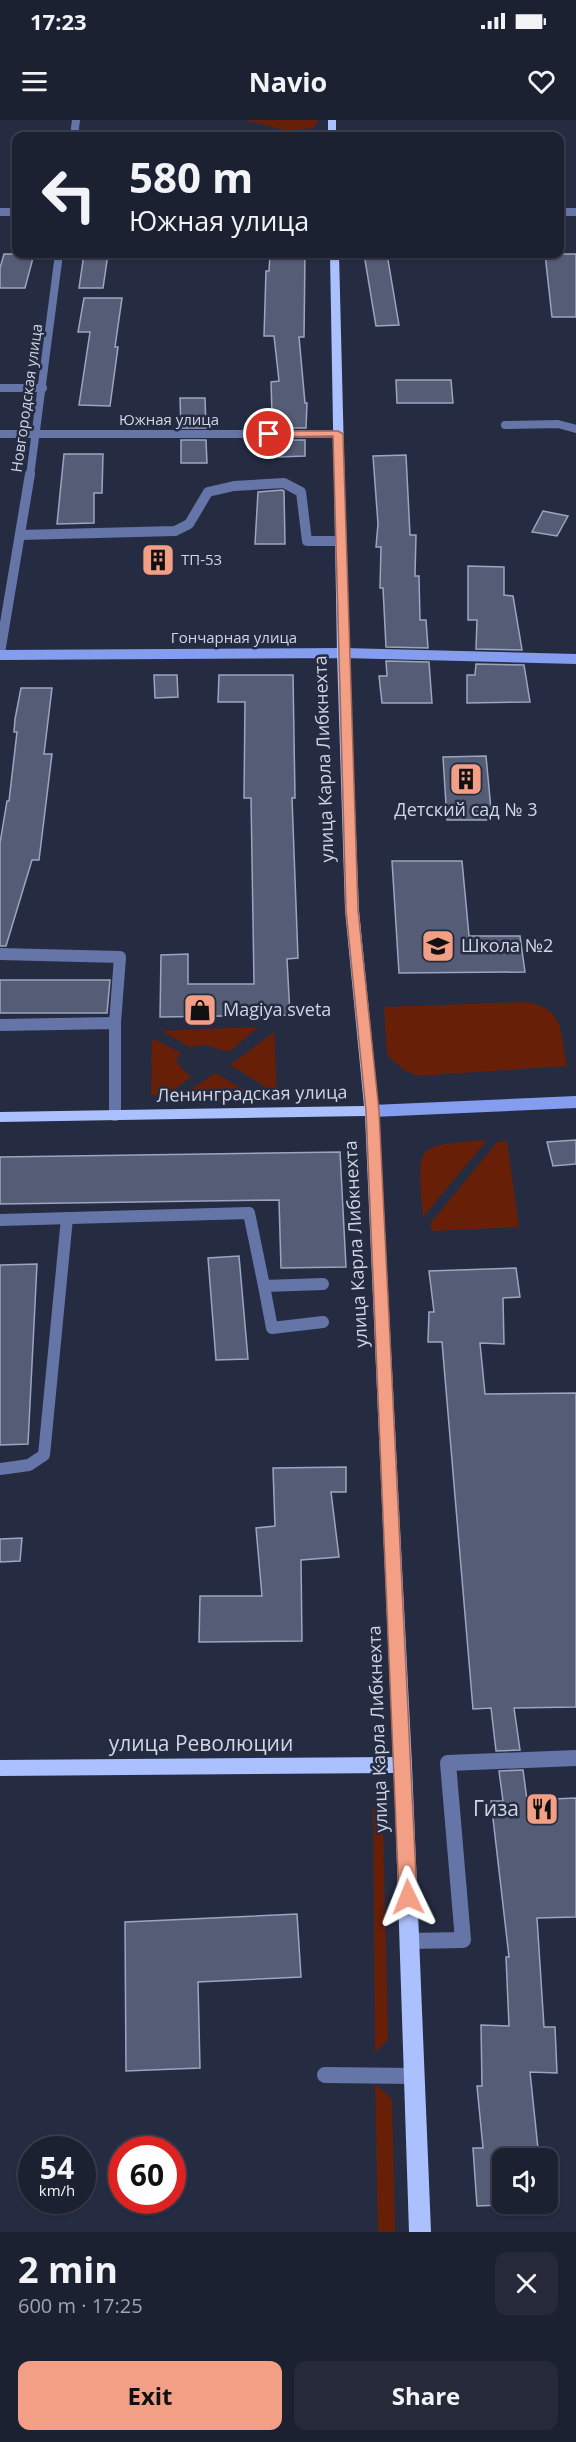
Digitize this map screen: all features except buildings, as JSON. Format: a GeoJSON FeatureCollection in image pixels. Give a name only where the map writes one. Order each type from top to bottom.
{"type":"FeatureCollection","features":[{"type":"Feature","properties":{"kind":"main road","name":"улица Карла Либкнехта"},"geometry":{"type":"LineString","coordinates":[[334,258],[343,653],[352,910],[372,1111],[403,1765],[420,2232]]}},
{"type":"Feature","properties":{"kind":"main road","name":"Ленинградская улица"},"geometry":{"type":"LineString","coordinates":[[0,1117],[372,1111]]}},
{"type":"Feature","properties":{"kind":"main road","name":"улица Революции"},"geometry":{"type":"LineString","coordinates":[[0,1768],[403,1765]]}},
{"type":"Feature","properties":{"kind":"street","name":"Новгородская улица"},"geometry":{"type":"LineString","coordinates":[[0,654],[37,434],[59,258]]}},
{"type":"Feature","properties":{"kind":"street"},"geometry":{"type":"LineString","coordinates":[[0,388],[43,388]]}},
{"type":"Feature","properties":{"kind":"street"},"geometry":{"type":"LineString","coordinates":[[505,425],[558,424],[576,429]]}},
{"type":"Feature","properties":{"kind":"street","name":"Южная улица"},"geometry":{"type":"LineString","coordinates":[[0,434],[338,434]]}},
{"type":"Feature","properties":{"kind":"street"},"geometry":{"type":"LineString","coordinates":[[20,535],[175,531],[189,524],[208,492],[234,486],[284,483],[302,492],[307,541],[340,541]]}},
{"type":"Feature","properties":{"kind":"street","name":"Гончарная улица"},"geometry":{"type":"LineString","coordinates":[[0,654],[343,653],[576,659]]}},
{"type":"Feature","properties":{"kind":"street"},"geometry":{"type":"LineString","coordinates":[[0,954],[120,957],[115,1023],[115,1115]]}},
{"type":"Feature","properties":{"kind":"street"},"geometry":{"type":"LineString","coordinates":[[0,1025],[115,1023]]}},
{"type":"Feature","properties":{"kind":"street","name":"Ленинградская улица"},"geometry":{"type":"LineString","coordinates":[[372,1111],[576,1102]]}},
{"type":"Feature","properties":{"kind":"street"},"geometry":{"type":"LineString","coordinates":[[0,1220],[249,1213],[272,1328],[323,1322]]}},
{"type":"Feature","properties":{"kind":"street"},"geometry":{"type":"LineString","coordinates":[[0,1469],[29,1466],[44,1455],[67,1218]]}},
{"type":"Feature","properties":{"kind":"street"},"geometry":{"type":"LineString","coordinates":[[264,1286],[323,1284]]}},
{"type":"Feature","properties":{"kind":"street"},"geometry":{"type":"LineString","coordinates":[[409,1941],[463,1940],[448,1763],[576,1758]]}},
{"type":"Feature","properties":{"kind":"street"},"geometry":{"type":"LineString","coordinates":[[324,2075],[414,2076]]}},
{"type":"Feature","properties":{"kind":"shaded area"},"geometry":{"type":"Polygon","coordinates":[[[245,120],[318,120],[314,128],[288,131],[245,120]]]}},
{"type":"Feature","properties":{"kind":"shaded area"},"geometry":{"type":"Polygon","coordinates":[[[526,1002],[539,1005],[554,1016],[561,1033],[567,1066],[418,1076],[404,1070],[387,1055],[384,1007],[526,1002]]]}},
{"type":"Feature","properties":{"kind":"shaded area"},"geometry":{"type":"Polygon","coordinates":[[[258,1027],[229,1052],[205,1045],[190,1047],[161,1031],[258,1027]]]}},
{"type":"Feature","properties":{"kind":"shaded area"},"geometry":{"type":"Polygon","coordinates":[[[274,1032],[277,1094],[230,1065],[274,1032]]]}},
{"type":"Feature","properties":{"kind":"shaded area"},"geometry":{"type":"Polygon","coordinates":[[[152,1038],[181,1053],[176,1060],[191,1077],[167,1095],[151,1095],[152,1038]]]}},
{"type":"Feature","properties":{"kind":"shaded area"},"geometry":{"type":"Polygon","coordinates":[[[215,1073],[255,1096],[180,1097],[215,1073]]]}},
{"type":"Feature","properties":{"kind":"shaded area"},"geometry":{"type":"Polygon","coordinates":[[[487,1140],[423,1217],[420,1175],[421,1162],[425,1153],[432,1147],[445,1144],[487,1140]]]}},
{"type":"Feature","properties":{"kind":"shaded area"},"geometry":{"type":"Polygon","coordinates":[[[507,1141],[519,1227],[432,1231],[430,1224],[497,1142],[507,1141]]]}},
{"type":"Feature","properties":{"kind":"shaded area"},"geometry":{"type":"Polygon","coordinates":[[[373,1805],[383,1821],[388,2039],[375,2053],[373,1805]]]}},
{"type":"Feature","properties":{"kind":"shaded area"},"geometry":{"type":"Polygon","coordinates":[[[375,2084],[392,2099],[395,2232],[378,2232],[375,2084]]]}},
{"type":"Feature","properties":{"kind":"place","name":"ТП-53"},"geometry":{"type":"Point","coordinates":[158,560]}},
{"type":"Feature","properties":{"kind":"place","name":"Детский сад № 3"},"geometry":{"type":"Point","coordinates":[466,779]}},
{"type":"Feature","properties":{"kind":"place","name":"Школа №2"},"geometry":{"type":"Point","coordinates":[438,946]}},
{"type":"Feature","properties":{"kind":"place","name":"Magiya sveta"},"geometry":{"type":"Point","coordinates":[200,1010]}},
{"type":"Feature","properties":{"kind":"place","name":"Гиза"},"geometry":{"type":"Point","coordinates":[542,1809]}},
{"type":"Feature","properties":{"kind":"route"},"geometry":{"type":"LineString","coordinates":[[269,434],[338,434],[352,910],[372,1111],[408,1897]]}}]}
